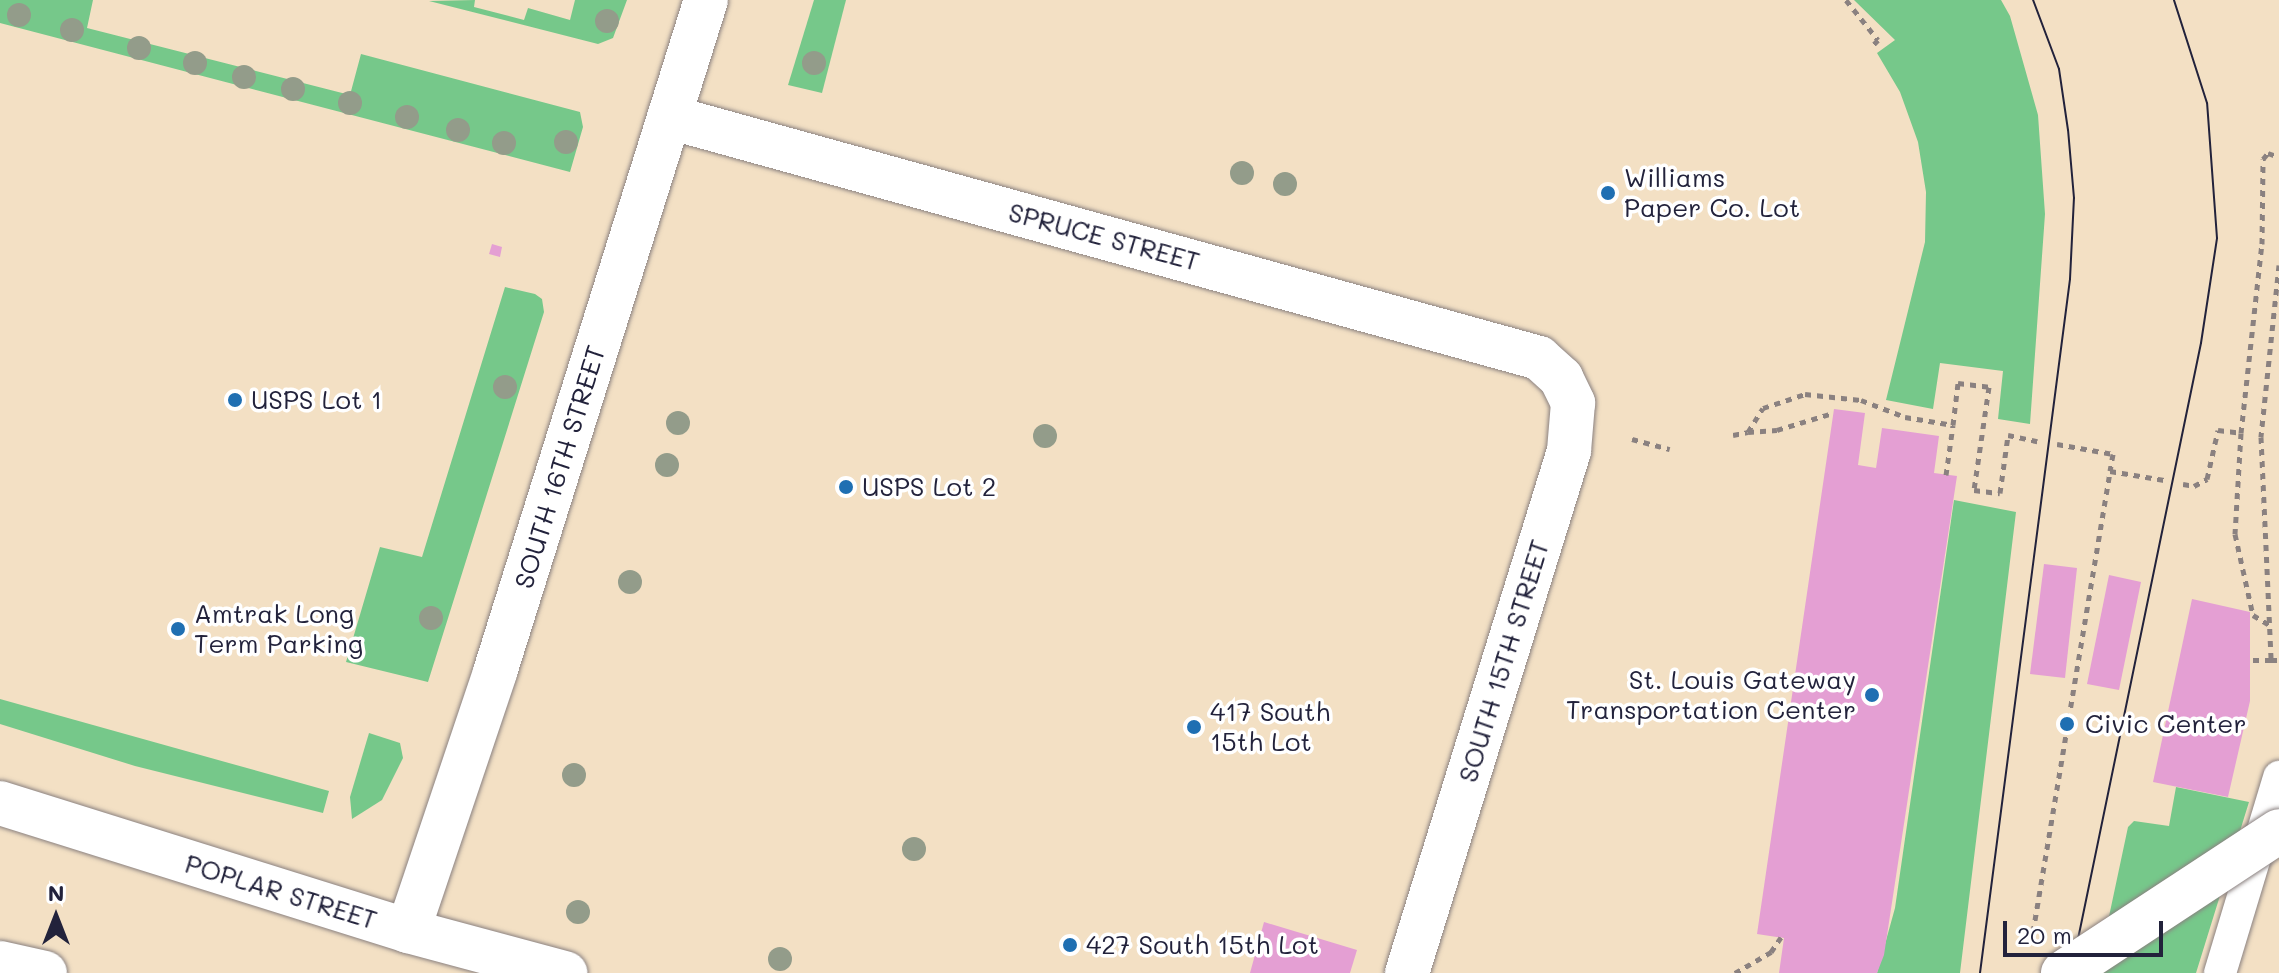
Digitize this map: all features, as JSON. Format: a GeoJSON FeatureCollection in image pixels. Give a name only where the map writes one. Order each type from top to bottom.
{"type":"FeatureCollection","features":[{"type":"Feature","properties":{"kind":"main road","name":"SOUTH 16TH STREET"},"geometry":{"type":"LineString","coordinates":[[408,931],[500,657],[706,0]]}},
{"type":"Feature","properties":{"kind":"main road","name":"SPRUCE STREET"},"geometry":{"type":"LineString","coordinates":[[669,117],[1539,358]]}},
{"type":"Feature","properties":{"kind":"main road","name":"SOUTH 15TH STREET"},"geometry":{"type":"LineString","coordinates":[[1407,973],[1569,451],[1573,403],[1561,378],[1539,358]]}},
{"type":"Feature","properties":{"kind":"main road","name":"POPLAR STREET"},"geometry":{"type":"LineString","coordinates":[[0,803],[408,931],[565,973]]}},
{"type":"Feature","properties":{"kind":"main road"},"geometry":{"type":"LineString","coordinates":[[2063,973],[2279,831]]}},
{"type":"Feature","properties":{"kind":"main road"},"geometry":{"type":"LineString","coordinates":[[0,963],[45,973]]}},
{"type":"Feature","properties":{"kind":"lane"},"geometry":{"type":"LineString","coordinates":[[2220,973],[2279,777]]}},
{"type":"Feature","properties":{"kind":"path"},"geometry":{"type":"LineString","coordinates":[[1846,0],[1878,40],[1872,46]]}},
{"type":"Feature","properties":{"kind":"path"},"geometry":{"type":"LineString","coordinates":[[2271,626],[2253,615],[2235,534],[2241,433],[2262,244],[2263,159],[2268,153],[2279,157]]}},
{"type":"Feature","properties":{"kind":"path"},"geometry":{"type":"LineString","coordinates":[[2271,660],[2261,437],[2279,265]]}},
{"type":"Feature","properties":{"kind":"path"},"geometry":{"type":"LineString","coordinates":[[1946,475],[1958,383],[1989,387],[1974,490],[2000,493],[2008,435],[2037,441]]}},
{"type":"Feature","properties":{"kind":"path"},"geometry":{"type":"LineString","coordinates":[[1748,432],[1763,408],[1805,394],[1861,400],[1905,417],[1953,425]]}},
{"type":"Feature","properties":{"kind":"path"},"geometry":{"type":"LineString","coordinates":[[1733,435],[1777,430],[1833,413]]}},
{"type":"Feature","properties":{"kind":"path"},"geometry":{"type":"LineString","coordinates":[[2183,484],[2194,486],[2207,479],[2218,430],[2241,433]]}},
{"type":"Feature","properties":{"kind":"path"},"geometry":{"type":"LineString","coordinates":[[1632,439],[1670,449]]}},
{"type":"Feature","properties":{"kind":"path"},"geometry":{"type":"LineString","coordinates":[[2030,945],[2113,454],[2057,444]]}},
{"type":"Feature","properties":{"kind":"path"},"geometry":{"type":"LineString","coordinates":[[2110,471],[2164,480]]}},
{"type":"Feature","properties":{"kind":"path"},"geometry":{"type":"LineString","coordinates":[[2253,660],[2279,660]]}},
{"type":"Feature","properties":{"kind":"path"},"geometry":{"type":"LineString","coordinates":[[1735,973],[1771,952],[1781,937]]}},
{"type":"Feature","properties":{"kind":"green space"},"geometry":{"type":"Polygon","coordinates":[[[0,0],[93,0],[87,28],[350,95],[361,54],[580,112],[583,127],[570,172],[0,23],[0,0]]]}},
{"type":"Feature","properties":{"kind":"green space"},"geometry":{"type":"Polygon","coordinates":[[[475,0],[474,7],[524,20],[528,8],[570,20],[575,0],[627,0],[613,38],[598,44],[429,1],[475,0]]]}},
{"type":"Feature","properties":{"kind":"green space"},"geometry":{"type":"Polygon","coordinates":[[[814,0],[846,0],[822,93],[788,85],[814,0]]]}},
{"type":"Feature","properties":{"kind":"green space"},"geometry":{"type":"Polygon","coordinates":[[[1854,0],[2001,0],[2010,16],[2038,115],[2045,214],[2030,424],[1998,419],[2003,371],[1940,363],[1933,409],[1886,400],[1925,242],[1926,192],[1918,142],[1900,92],[1877,53],[1895,40],[1854,0]]]}},
{"type":"Feature","properties":{"kind":"green space"},"geometry":{"type":"Polygon","coordinates":[[[505,287],[535,294],[542,299],[544,312],[428,682],[346,662],[380,547],[422,557],[505,287]]]}},
{"type":"Feature","properties":{"kind":"green space"},"geometry":{"type":"Polygon","coordinates":[[[1954,500],[2016,512],[1960,973],[1877,973],[1895,908],[1954,500]]]}},
{"type":"Feature","properties":{"kind":"green space"},"geometry":{"type":"Polygon","coordinates":[[[0,699],[329,791],[323,813],[135,766],[0,724],[0,699]]]}},
{"type":"Feature","properties":{"kind":"green space"},"geometry":{"type":"Polygon","coordinates":[[[369,733],[400,743],[403,758],[382,800],[352,819],[350,797],[369,733]]]}},
{"type":"Feature","properties":{"kind":"green space"},"geometry":{"type":"Polygon","coordinates":[[[2176,787],[2249,802],[2196,973],[2097,973],[2128,827],[2134,821],[2169,826],[2176,787]]]}},
{"type":"Feature","properties":{"kind":"building"},"geometry":{"type":"Polygon","coordinates":[[[492,244],[502,247],[500,257],[489,254],[492,244]]]}},
{"type":"Feature","properties":{"kind":"building"},"geometry":{"type":"Polygon","coordinates":[[[1834,409],[1865,413],[1858,465],[1876,468],[1882,428],[1939,436],[1934,473],[1957,476],[1884,955],[1877,973],[1779,973],[1784,938],[1757,934],[1834,409]]]}},
{"type":"Feature","properties":{"kind":"building"},"geometry":{"type":"Polygon","coordinates":[[[2044,564],[2077,568],[2065,678],[2030,674],[2044,564]]]}},
{"type":"Feature","properties":{"kind":"building"},"geometry":{"type":"Polygon","coordinates":[[[2109,575],[2141,582],[2119,690],[2087,684],[2109,575]]]}},
{"type":"Feature","properties":{"kind":"building"},"geometry":{"type":"Polygon","coordinates":[[[2192,599],[2250,612],[2250,701],[2228,797],[2153,782],[2192,599]]]}},
{"type":"Feature","properties":{"kind":"building"},"geometry":{"type":"Polygon","coordinates":[[[1264,922],[1357,950],[1350,973],[1250,973],[1264,922]]]}},
{"type":"Feature","properties":{"kind":"tram line"},"geometry":{"type":"LineString","coordinates":[[1980,973],[2070,279],[2074,198],[2068,130],[2059,69],[2033,0]]}},
{"type":"Feature","properties":{"kind":"tram line"},"geometry":{"type":"LineString","coordinates":[[2071,973],[2201,343],[2217,238],[2207,103],[2174,0]]}},
{"type":"Feature","properties":{"kind":"place","name":"Williams Paper Co. Lot"},"geometry":{"type":"Point","coordinates":[1608,193]}},
{"type":"Feature","properties":{"kind":"place","name":"USPS Lot 1"},"geometry":{"type":"Point","coordinates":[235,400]}},
{"type":"Feature","properties":{"kind":"place","name":"USPS Lot 2"},"geometry":{"type":"Point","coordinates":[846,487]}},
{"type":"Feature","properties":{"kind":"place","name":"Amtrak Long Term Parking"},"geometry":{"type":"Point","coordinates":[178,629]}},
{"type":"Feature","properties":{"kind":"place","name":"St. Louis Gateway Transportation Center"},"geometry":{"type":"Point","coordinates":[1872,695]}},
{"type":"Feature","properties":{"kind":"place","name":"Civic Center"},"geometry":{"type":"Point","coordinates":[2067,724]}},
{"type":"Feature","properties":{"kind":"place","name":"417 South 15th Lot"},"geometry":{"type":"Point","coordinates":[1194,727]}},
{"type":"Feature","properties":{"kind":"place","name":"427 South 15th Lot"},"geometry":{"type":"Point","coordinates":[1070,945]}}]}
